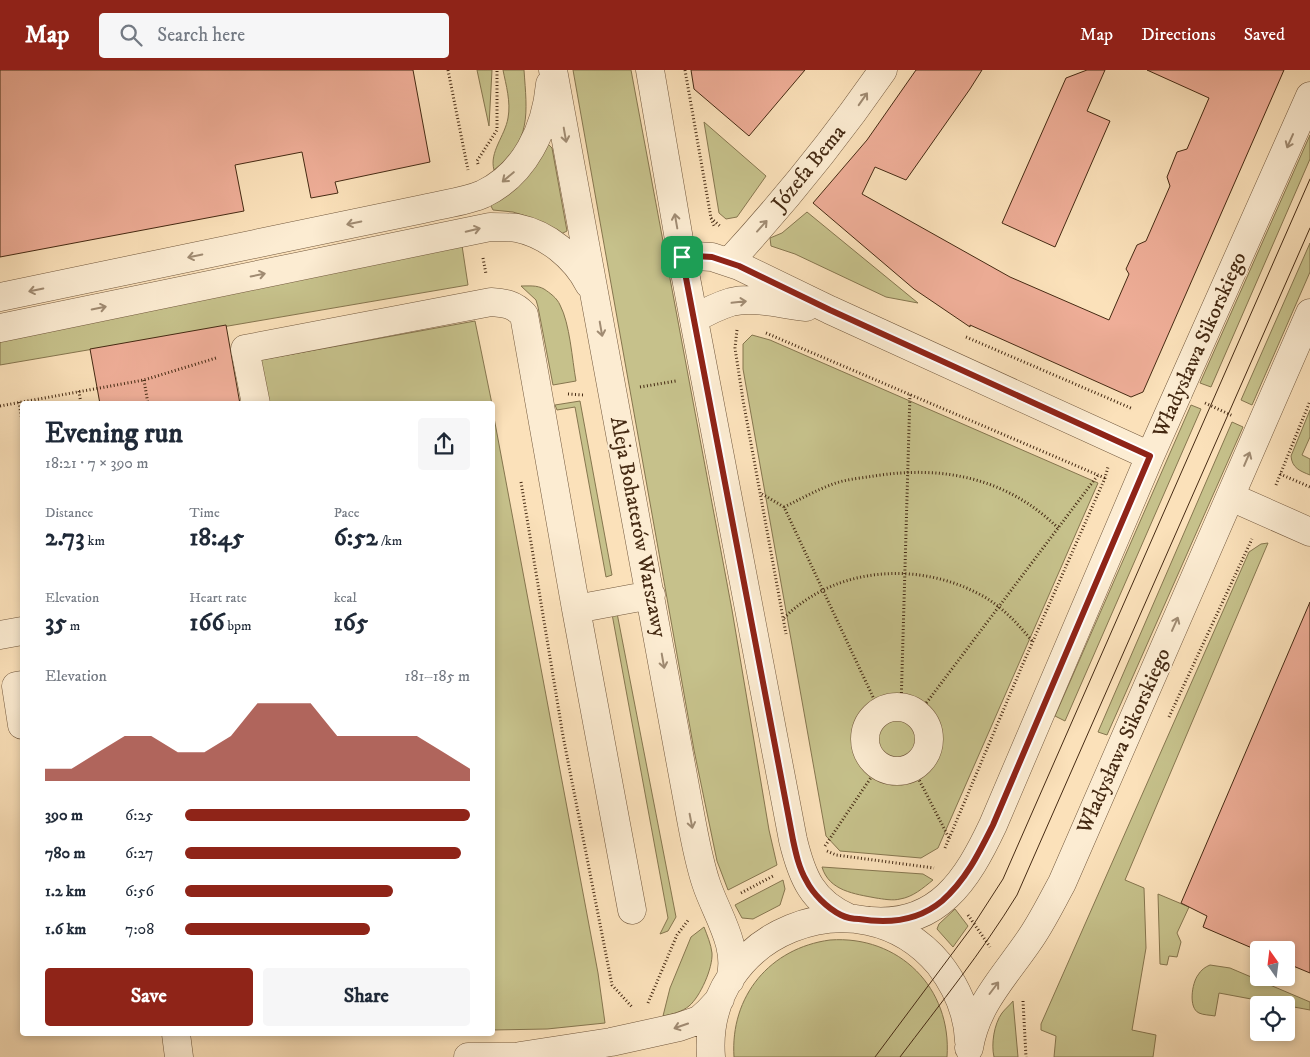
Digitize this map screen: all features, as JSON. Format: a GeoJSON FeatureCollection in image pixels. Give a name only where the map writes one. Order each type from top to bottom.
{"type":"FeatureCollection","features":[{"type":"Feature","properties":{"kind":"street"},"geometry":{"type":"LineString","coordinates":[[0,297],[423,208],[476,186],[509,178],[526,158],[539,131],[549,95],[552,70]]}},
{"type":"Feature","properties":{"kind":"street","name":"Aleja Bohaterów Warszawy"},"geometry":{"type":"LineString","coordinates":[[552,70],[651,595],[696,847],[706,883],[730,944],[732,959],[725,989]]}},
{"type":"Feature","properties":{"kind":"street"},"geometry":{"type":"LineString","coordinates":[[650,70],[682,257],[791,831],[799,863],[805,879],[821,900],[834,911],[891,928],[927,952],[942,968],[962,1005],[970,1053]]}},
{"type":"Feature","properties":{"kind":"street","name":"Józefa Bema"},"geometry":{"type":"LineString","coordinates":[[729,262],[771,215],[825,149],[883,70]]}},
{"type":"Feature","properties":{"kind":"street","name":"Władysława Sikorskiego"},"geometry":{"type":"LineString","coordinates":[[725,989],[750,954],[767,940],[785,930],[816,920],[902,920],[928,911],[952,892],[975,861],[1000,808],[1150,456],[1310,96]]}},
{"type":"Feature","properties":{"kind":"street"},"geometry":{"type":"LineString","coordinates":[[0,328],[490,227],[519,228],[539,236],[556,246],[576,262],[586,278],[596,301]]}},
{"type":"Feature","properties":{"kind":"street"},"geometry":{"type":"LineString","coordinates":[[682,257],[704,256],[729,262],[1150,456]]}},
{"type":"Feature","properties":{"kind":"street"},"geometry":{"type":"LineString","coordinates":[[694,319],[715,308],[732,302],[744,301],[769,302],[830,310]]}},
{"type":"Feature","properties":{"kind":"street"},"geometry":{"type":"LineString","coordinates":[[255,401],[245,349],[491,302],[507,302],[519,309],[524,315],[632,910]]}},
{"type":"Feature","properties":{"kind":"street","name":"Władysława Sikorskiego"},"geometry":{"type":"LineString","coordinates":[[970,1053],[976,1020],[988,997],[1029,940],[1062,882],[1310,313]]}},
{"type":"Feature","properties":{"kind":"street"},"geometry":{"type":"LineString","coordinates":[[1231,497],[1310,532]]}},
{"type":"Feature","properties":{"kind":"street"},"geometry":{"type":"LineString","coordinates":[[576,609],[651,595]]}},
{"type":"Feature","properties":{"kind":"street"},"geometry":{"type":"LineString","coordinates":[[0,635],[20,631]]}},
{"type":"Feature","properties":{"kind":"street"},"geometry":{"type":"LineString","coordinates":[[20,685],[16,686],[20,712]]}},
{"type":"Feature","properties":{"kind":"street"},"geometry":{"type":"LineString","coordinates":[[900,711],[925,722],[929,731],[930,741],[922,760],[913,768],[895,771],[878,767],[866,747],[865,737],[870,723],[900,711]]}},
{"type":"Feature","properties":{"kind":"street"},"geometry":{"type":"LineString","coordinates":[[468,1057],[528,1056],[620,1040],[679,1027],[699,1020],[708,1012],[725,989]]}},
{"type":"Feature","properties":{"kind":"street"},"geometry":{"type":"LineString","coordinates":[[711,1057],[712,1025],[725,989]]}},
{"type":"Feature","properties":{"kind":"street"},"geometry":{"type":"LineString","coordinates":[[176,1036],[179,1057]]}},
{"type":"Feature","properties":{"kind":"path"},"geometry":{"type":"LineString","coordinates":[[448,70],[476,186]]}},
{"type":"Feature","properties":{"kind":"path"},"geometry":{"type":"LineString","coordinates":[[476,186],[477,161],[497,130],[497,70]]}},
{"type":"Feature","properties":{"kind":"path"},"geometry":{"type":"LineString","coordinates":[[685,70],[711,218],[717,236]]}},
{"type":"Feature","properties":{"kind":"path"},"geometry":{"type":"LineString","coordinates":[[482,253],[491,302]]}},
{"type":"Feature","properties":{"kind":"path"},"geometry":{"type":"LineString","coordinates":[[759,330],[1106,478]]}},
{"type":"Feature","properties":{"kind":"path"},"geometry":{"type":"LineString","coordinates":[[738,334],[745,332]]}},
{"type":"Feature","properties":{"kind":"path"},"geometry":{"type":"LineString","coordinates":[[25,401],[144,380],[245,349]]}},
{"type":"Feature","properties":{"kind":"path"},"geometry":{"type":"LineString","coordinates":[[144,380],[148,401]]}},
{"type":"Feature","properties":{"kind":"path"},"geometry":{"type":"LineString","coordinates":[[638,388],[683,380]]}},
{"type":"Feature","properties":{"kind":"path"},"geometry":{"type":"LineString","coordinates":[[79,392],[80,401]]}},
{"type":"Feature","properties":{"kind":"path"},"geometry":{"type":"LineString","coordinates":[[900,711],[906,573],[910,393]]}},
{"type":"Feature","properties":{"kind":"path"},"geometry":{"type":"LineString","coordinates":[[0,406],[19,402],[20,409]]}},
{"type":"Feature","properties":{"kind":"path"},"geometry":{"type":"LineString","coordinates":[[1202,402],[1237,417]]}},
{"type":"Feature","properties":{"kind":"path"},"geometry":{"type":"LineString","coordinates":[[943,853],[1032,642],[1106,478],[1109,464]]}},
{"type":"Feature","properties":{"kind":"path"},"geometry":{"type":"LineString","coordinates":[[784,507],[838,483],[907,472],[939,473],[975,478],[1019,498],[1058,528]]}},
{"type":"Feature","properties":{"kind":"path"},"geometry":{"type":"LineString","coordinates":[[900,711],[998,607],[1098,474]]}},
{"type":"Feature","properties":{"kind":"path"},"geometry":{"type":"LineString","coordinates":[[1280,474],[1310,487]]}},
{"type":"Feature","properties":{"kind":"path"},"geometry":{"type":"LineString","coordinates":[[521,480],[563,736],[612,985],[636,1011]]}},
{"type":"Feature","properties":{"kind":"path"},"geometry":{"type":"LineString","coordinates":[[761,494],[784,507],[823,591],[900,711]]}},
{"type":"Feature","properties":{"kind":"path"},"geometry":{"type":"LineString","coordinates":[[784,618],[798,605],[850,579],[867,575],[906,573],[951,582],[980,594],[1012,618],[1032,642]]}},
{"type":"Feature","properties":{"kind":"path"},"geometry":{"type":"LineString","coordinates":[[823,849],[878,767]]}},
{"type":"Feature","properties":{"kind":"path"},"geometry":{"type":"LineString","coordinates":[[913,768],[949,838]]}},
{"type":"Feature","properties":{"kind":"shaded area"},"geometry":{"type":"Polygon","coordinates":[[[477,70],[492,70],[489,126],[477,70]]]}},
{"type":"Feature","properties":{"kind":"shaded area"},"geometry":{"type":"Polygon","coordinates":[[[503,70],[524,70],[526,113],[521,137],[515,148],[494,170],[495,150],[506,125],[509,112],[508,94],[503,70]]]}},
{"type":"Feature","properties":{"kind":"shaded area"},"geometry":{"type":"Polygon","coordinates":[[[573,70],[631,70],[732,610],[769,830],[777,865],[728,890],[717,861],[694,750],[573,70]]]}},
{"type":"Feature","properties":{"kind":"shaded area"},"geometry":{"type":"Polygon","coordinates":[[[704,122],[766,176],[737,217],[726,219],[719,213],[704,122]]]}},
{"type":"Feature","properties":{"kind":"shaded area"},"geometry":{"type":"Polygon","coordinates":[[[1310,135],[1310,159],[1211,387],[1200,383],[1310,135]]]}},
{"type":"Feature","properties":{"kind":"shaded area"},"geometry":{"type":"Polygon","coordinates":[[[548,144],[552,148],[567,231],[561,234],[529,217],[513,212],[493,210],[491,206],[548,144]]]}},
{"type":"Feature","properties":{"kind":"shaded area"},"geometry":{"type":"Polygon","coordinates":[[[807,212],[918,303],[886,297],[795,254],[771,246],[770,238],[782,233],[807,212]]]}},
{"type":"Feature","properties":{"kind":"shaded area"},"geometry":{"type":"Polygon","coordinates":[[[461,239],[468,285],[0,365],[0,334],[461,239]]]}},
{"type":"Feature","properties":{"kind":"shaded area"},"geometry":{"type":"Polygon","coordinates":[[[1310,243],[1310,272],[1252,405],[1241,400],[1310,243]]]}},
{"type":"Feature","properties":{"kind":"shaded area"},"geometry":{"type":"Polygon","coordinates":[[[521,286],[533,286],[544,289],[559,302],[568,332],[576,381],[553,385],[536,300],[521,286]]]}},
{"type":"Feature","properties":{"kind":"shaded area"},"geometry":{"type":"Polygon","coordinates":[[[475,321],[491,401],[267,401],[260,360],[475,321]]]}},
{"type":"Feature","properties":{"kind":"shaded area"},"geometry":{"type":"Polygon","coordinates":[[[752,335],[770,340],[1098,483],[938,848],[921,858],[840,851],[826,836],[743,369],[743,344],[752,335]]]}},
{"type":"Feature","properties":{"kind":"shaded area"},"geometry":{"type":"Polygon","coordinates":[[[580,401],[612,575],[606,577],[575,407],[557,410],[555,405],[580,401]]]}},
{"type":"Feature","properties":{"kind":"shaded area"},"geometry":{"type":"Polygon","coordinates":[[[1191,405],[1201,409],[1065,721],[1055,716],[1191,405]]]}},
{"type":"Feature","properties":{"kind":"shaded area"},"geometry":{"type":"Polygon","coordinates":[[[1310,410],[1310,437],[1302,455],[1310,459],[1310,475],[1295,466],[1291,456],[1310,410]]]}},
{"type":"Feature","properties":{"kind":"shaded area"},"geometry":{"type":"Polygon","coordinates":[[[1232,422],[1243,427],[1107,735],[1098,732],[1232,422]]]}},
{"type":"Feature","properties":{"kind":"shaded area"},"geometry":{"type":"Polygon","coordinates":[[[495,423],[598,973],[605,1023],[547,1029],[495,1030],[495,423]]]}},
{"type":"Feature","properties":{"kind":"shaded area"},"geometry":{"type":"Polygon","coordinates":[[[1268,543],[1125,880],[1144,888],[1146,948],[1132,1030],[1156,1035],[1153,1057],[1054,1057],[1056,1036],[1041,1030],[1041,1024],[1249,552],[1261,544],[1268,543]]]}},
{"type":"Feature","properties":{"kind":"shaded area"},"geometry":{"type":"Polygon","coordinates":[[[617,613],[676,917],[668,931],[660,934],[668,918],[612,614],[617,613]]]}},
{"type":"Feature","properties":{"kind":"shaded area"},"geometry":{"type":"Polygon","coordinates":[[[822,867],[923,874],[933,880],[918,892],[905,898],[891,900],[860,895],[844,890],[830,881],[822,867]]]}},
{"type":"Feature","properties":{"kind":"shaded area"},"geometry":{"type":"Polygon","coordinates":[[[783,880],[785,889],[780,905],[753,919],[742,918],[735,905],[783,880]]]}},
{"type":"Feature","properties":{"kind":"shaded area"},"geometry":{"type":"Polygon","coordinates":[[[1158,894],[1189,907],[1177,933],[1181,942],[1177,957],[1169,956],[1167,965],[1160,964],[1158,894]]]}},
{"type":"Feature","properties":{"kind":"shaded area"},"geometry":{"type":"Polygon","coordinates":[[[955,909],[968,926],[953,947],[937,929],[939,924],[955,909]]]}},
{"type":"Feature","properties":{"kind":"shaded area"},"geometry":{"type":"Polygon","coordinates":[[[704,927],[712,953],[705,982],[689,1006],[673,1014],[663,1016],[670,988],[691,937],[704,927]]]}},
{"type":"Feature","properties":{"kind":"shaded area"},"geometry":{"type":"Polygon","coordinates":[[[830,940],[855,941],[878,946],[899,957],[916,971],[930,988],[941,1009],[946,1032],[947,1057],[734,1057],[735,1035],[739,1014],[747,995],[758,979],[772,964],[789,953],[808,945],[830,940]]]}},
{"type":"Feature","properties":{"kind":"shaded area"},"geometry":{"type":"Polygon","coordinates":[[[1210,965],[1230,968],[1250,976],[1250,986],[1272,986],[1310,1002],[1310,1010],[1295,1007],[1295,996],[1250,996],[1250,999],[1219,993],[1215,1016],[1199,1013],[1193,1006],[1192,995],[1196,979],[1203,969],[1210,965]]]}},
{"type":"Feature","properties":{"kind":"shaded area"},"geometry":{"type":"Polygon","coordinates":[[[1013,1001],[1018,1057],[994,1057],[993,1040],[995,1028],[1002,1013],[1013,1001]]]}},
{"type":"Feature","properties":{"kind":"building"},"geometry":{"type":"Polygon","coordinates":[[[0,70],[413,70],[430,162],[335,182],[338,193],[311,198],[302,152],[235,165],[244,211],[0,257],[0,70]]]}},
{"type":"Feature","properties":{"kind":"building"},"geometry":{"type":"Polygon","coordinates":[[[691,70],[805,70],[749,136],[694,89],[691,70]]]}},
{"type":"Feature","properties":{"kind":"building"},"geometry":{"type":"Polygon","coordinates":[[[916,70],[982,70],[906,180],[875,167],[862,194],[1010,277],[1109,320],[1129,274],[1126,269],[1137,245],[1146,241],[1170,186],[1167,177],[1177,152],[1187,149],[1209,98],[1147,70],[1284,70],[1143,392],[1131,397],[970,325],[970,327],[914,289],[813,203],[867,140],[916,70]]]}},
{"type":"Feature","properties":{"kind":"building"},"geometry":{"type":"Polygon","coordinates":[[[1087,70],[1105,70],[1087,111],[1110,121],[1055,247],[1002,223],[1066,78],[1087,70]]]}},
{"type":"Feature","properties":{"kind":"building"},"geometry":{"type":"Polygon","coordinates":[[[226,325],[239,401],[99,401],[90,349],[226,325]]]}},
{"type":"Feature","properties":{"kind":"building"},"geometry":{"type":"Polygon","coordinates":[[[1310,602],[1310,973],[1295,967],[1295,941],[1250,941],[1250,947],[1203,927],[1207,916],[1181,903],[1310,602]]]}},
{"type":"Feature","properties":{"kind":"tram line"},"geometry":{"type":"LineString","coordinates":[[875,1057],[972,927],[1003,879],[1310,179]]}},
{"type":"Feature","properties":{"kind":"tram line"},"geometry":{"type":"LineString","coordinates":[[900,1057],[975,957],[1017,895],[1310,228]]}},
{"type":"Feature","properties":{"kind":"route"},"geometry":{"type":"LineString","coordinates":[[682,257],[712,257],[739,266],[830,310],[1150,456],[993,825],[975,861],[952,892],[928,911],[913,918],[870,922],[840,915],[821,900],[809,886],[801,872],[793,840],[682,257]]}}]}
